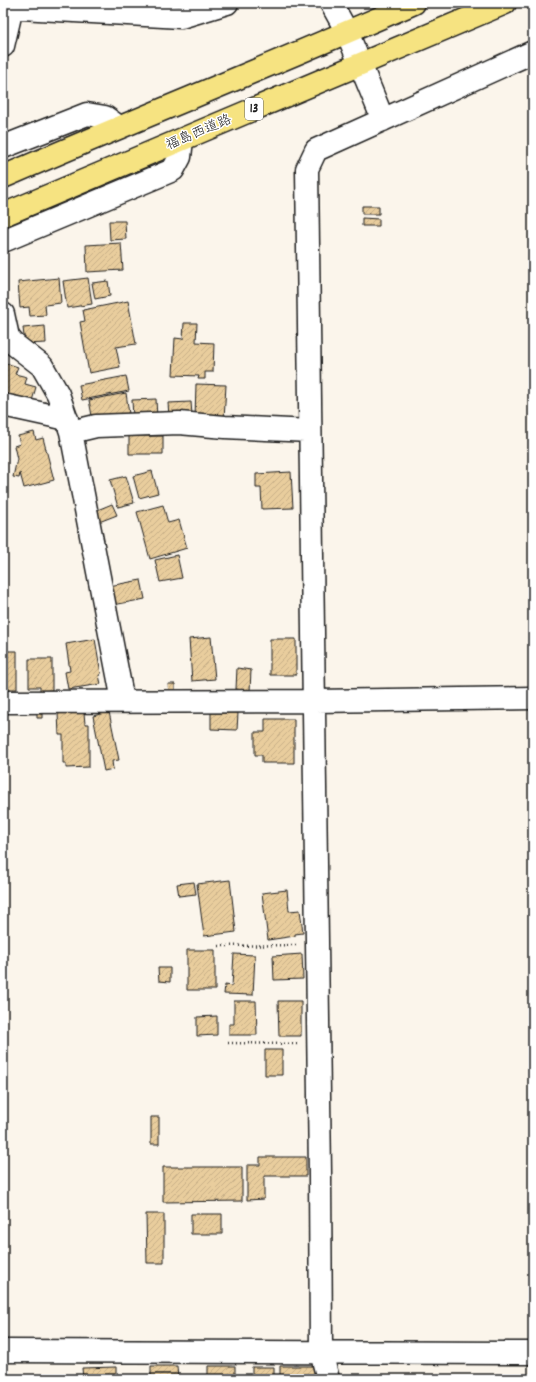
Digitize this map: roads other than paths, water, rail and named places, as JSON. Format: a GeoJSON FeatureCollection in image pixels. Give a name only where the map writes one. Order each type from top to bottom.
{"type":"FeatureCollection","features":[{"type":"Feature","properties":{"kind":"highway"},"geometry":{"type":"LineString","coordinates":[[3,177],[414,3]]}},
{"type":"Feature","properties":{"kind":"highway","name":"福島西道路"},"geometry":{"type":"LineString","coordinates":[[3,215],[505,3]]}},
{"type":"Feature","properties":{"kind":"street"},"geometry":{"type":"LineString","coordinates":[[3,46],[9,5],[181,17],[227,3]]}},
{"type":"Feature","properties":{"kind":"street"},"geometry":{"type":"LineString","coordinates":[[331,3],[347,32],[383,120]]}},
{"type":"Feature","properties":{"kind":"street"},"geometry":{"type":"LineString","coordinates":[[328,1379],[321,1352],[318,945],[307,169],[316,150],[533,52]]}},
{"type":"Feature","properties":{"kind":"street"},"geometry":{"type":"LineString","coordinates":[[3,147],[87,114],[105,117],[119,127]]}},
{"type":"Feature","properties":{"kind":"street"},"geometry":{"type":"LineString","coordinates":[[3,241],[173,170],[180,157],[182,140]]}},
{"type":"Feature","properties":{"kind":"street"},"geometry":{"type":"LineString","coordinates":[[3,314],[8,337],[15,345],[42,366],[58,394],[69,426],[123,702]]}},
{"type":"Feature","properties":{"kind":"street"},"geometry":{"type":"LineString","coordinates":[[3,405],[69,426],[179,424],[310,431]]}},
{"type":"Feature","properties":{"kind":"street"},"geometry":{"type":"LineString","coordinates":[[3,702],[314,701],[533,698]]}},
{"type":"Feature","properties":{"kind":"street"},"geometry":{"type":"LineString","coordinates":[[3,1351],[533,1353]]}}]}
